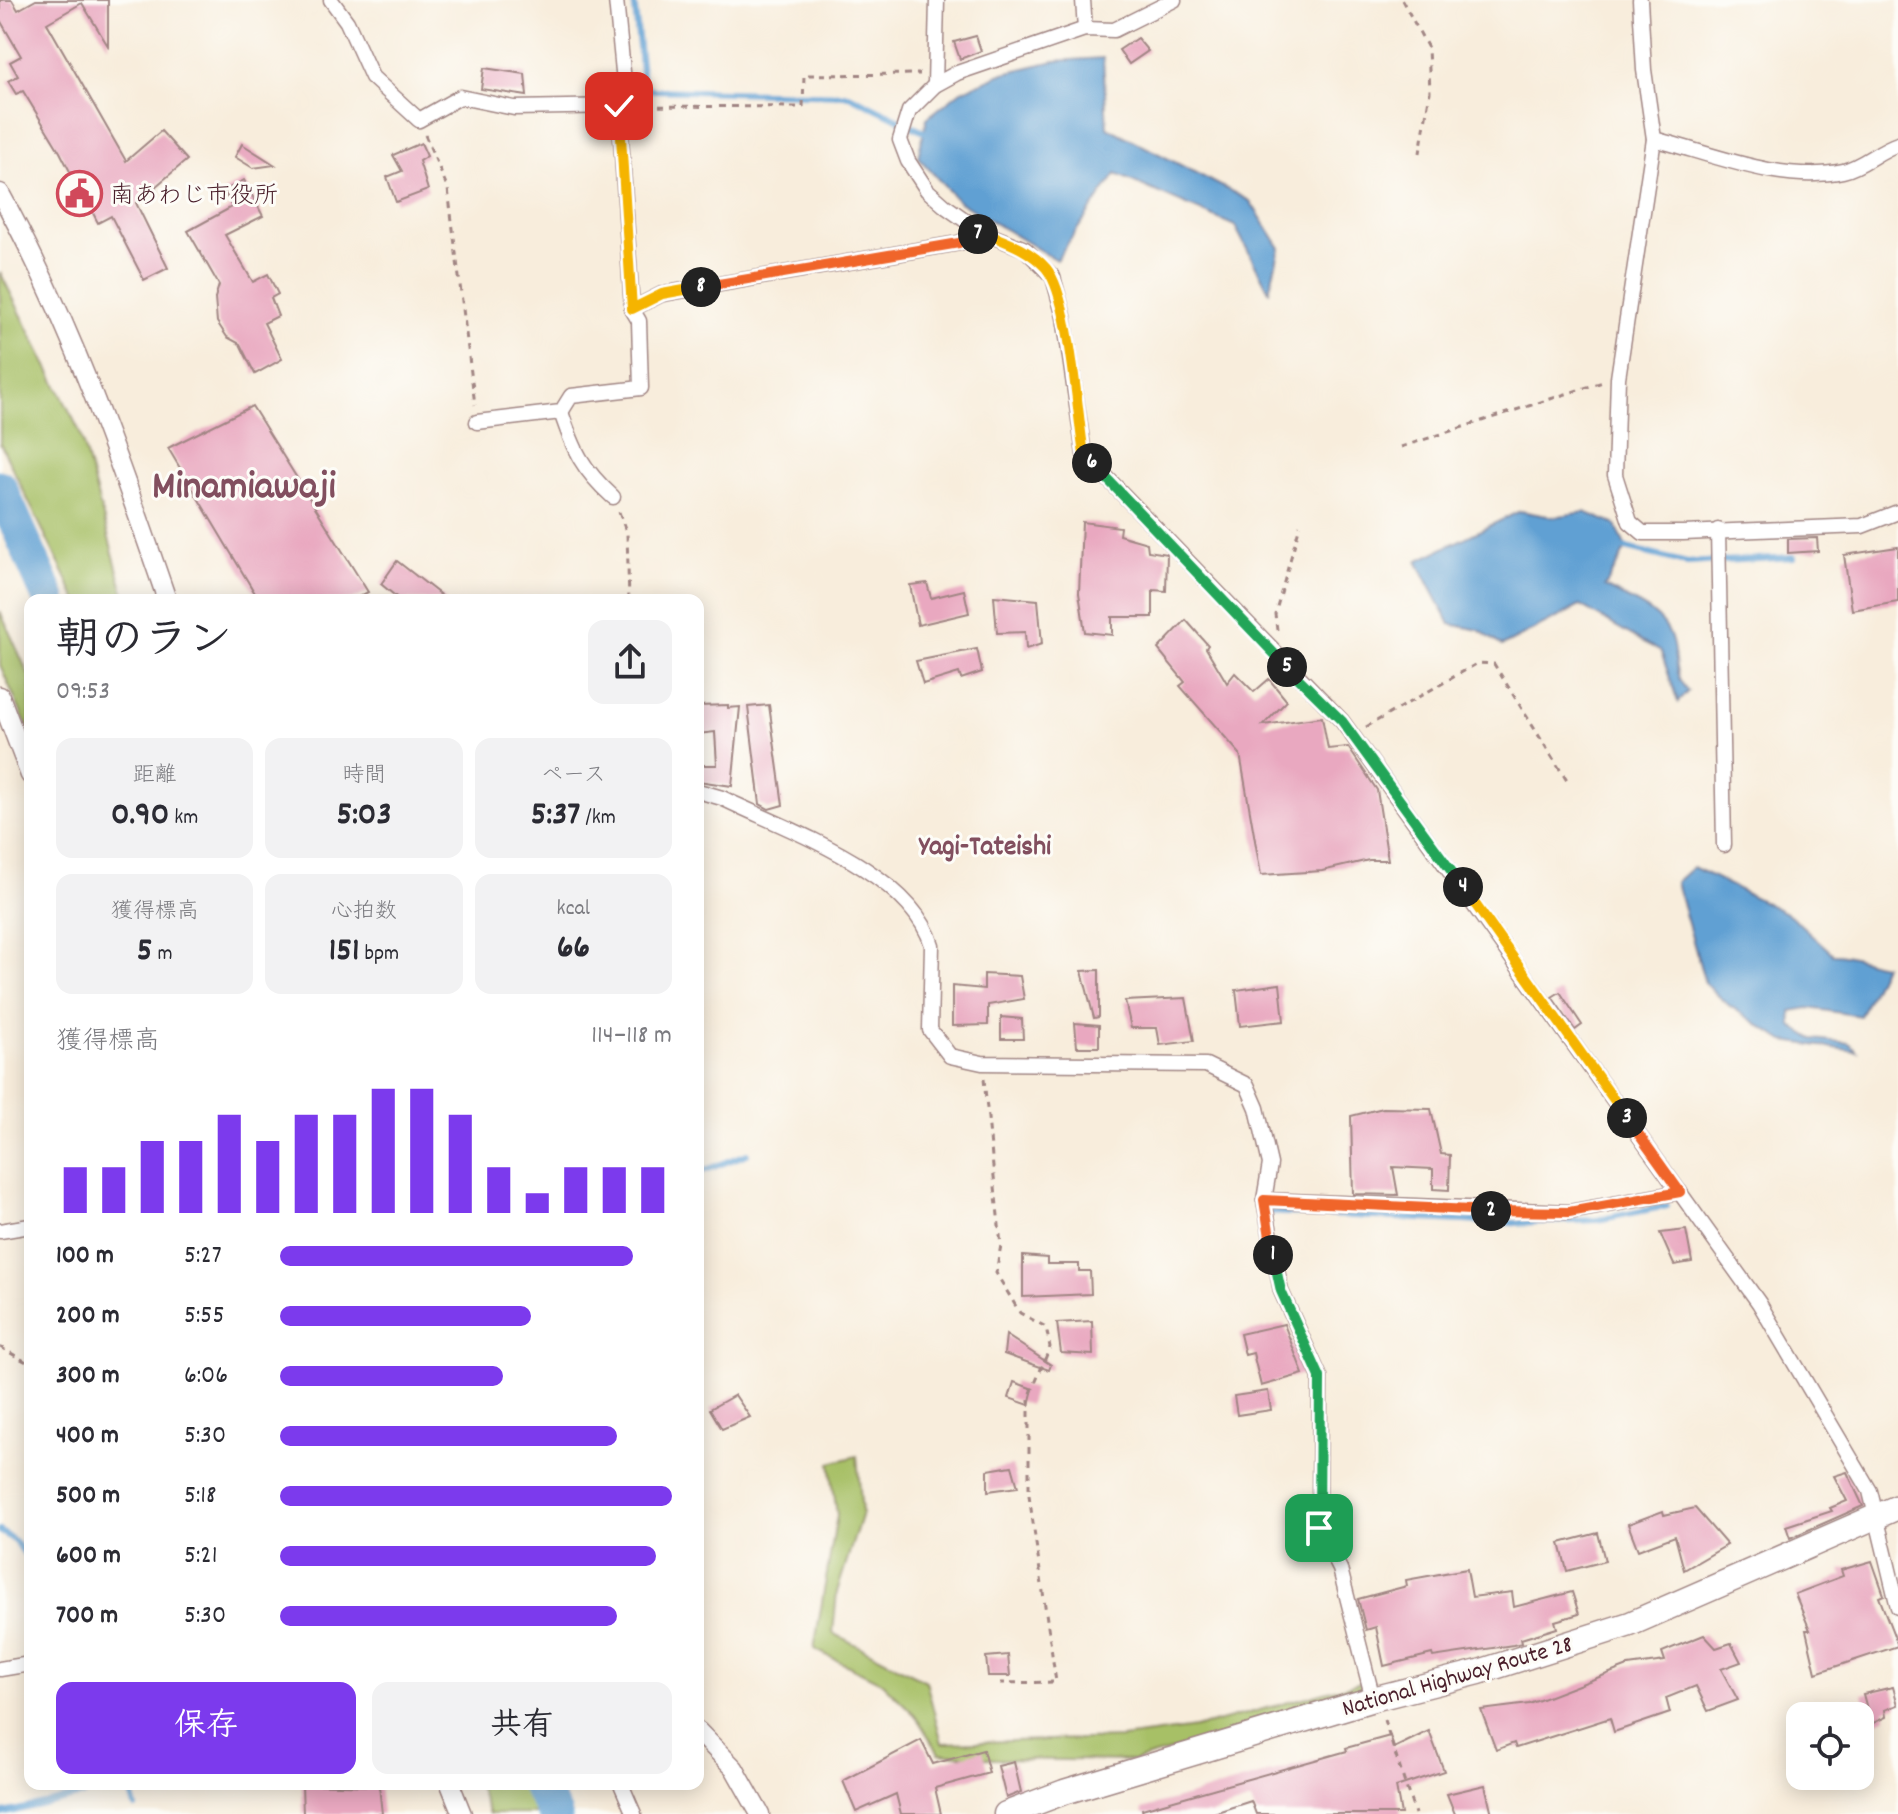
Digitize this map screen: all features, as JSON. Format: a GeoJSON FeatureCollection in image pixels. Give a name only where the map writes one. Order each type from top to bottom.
{"type":"FeatureCollection","features":[{"type":"Feature","properties":{"kind":"highway","name":"National Highway Route 28"},"geometry":{"type":"LineString","coordinates":[[1006,1814],[1064,1792],[1373,1699],[1479,1672],[1630,1624],[1898,1507]]}},
{"type":"Feature","properties":{"kind":"street"},"geometry":{"type":"LineString","coordinates":[[331,0],[347,22],[372,77],[419,120],[460,97],[514,108],[619,106]]}},
{"type":"Feature","properties":{"kind":"street"},"geometry":{"type":"LineString","coordinates":[[561,412],[571,396],[641,388],[639,321],[632,309],[619,106],[625,92],[616,0]]}},
{"type":"Feature","properties":{"kind":"street"},"geometry":{"type":"LineString","coordinates":[[934,80],[937,0]]}},
{"type":"Feature","properties":{"kind":"street"},"geometry":{"type":"LineString","coordinates":[[1083,0],[1085,29]]}},
{"type":"Feature","properties":{"kind":"street"},"geometry":{"type":"LineString","coordinates":[[1174,0],[1114,30],[1085,29],[934,80],[909,111],[900,140],[927,190],[982,232],[1025,249],[1053,277],[1064,317],[1084,454],[1352,735],[1759,1303],[1870,1491],[1874,1518],[1898,1607]]}},
{"type":"Feature","properties":{"kind":"street"},"geometry":{"type":"LineString","coordinates":[[1640,0],[1644,70],[1654,139],[1618,378],[1615,475],[1630,522],[1643,533],[1862,526],[1898,512]]}},
{"type":"Feature","properties":{"kind":"street"},"geometry":{"type":"LineString","coordinates":[[1654,139],[1778,171],[1812,174],[1845,171],[1898,144]]}},
{"type":"Feature","properties":{"kind":"street"},"geometry":{"type":"LineString","coordinates":[[0,193],[19,228],[108,428],[165,594]]}},
{"type":"Feature","properties":{"kind":"street"},"geometry":{"type":"LineString","coordinates":[[632,309],[662,294],[959,243],[982,232]]}},
{"type":"Feature","properties":{"kind":"street"},"geometry":{"type":"LineString","coordinates":[[477,422],[561,412]]}},
{"type":"Feature","properties":{"kind":"street"},"geometry":{"type":"LineString","coordinates":[[561,412],[574,451],[588,474],[613,497]]}},
{"type":"Feature","properties":{"kind":"street"},"geometry":{"type":"LineString","coordinates":[[1718,530],[1724,845]]}},
{"type":"Feature","properties":{"kind":"street"},"geometry":{"type":"LineString","coordinates":[[0,696],[5,724],[24,763]]}},
{"type":"Feature","properties":{"kind":"street"},"geometry":{"type":"LineString","coordinates":[[704,793],[722,798],[862,867],[902,896],[929,933],[932,945],[930,1030],[950,1056],[982,1063],[1206,1065],[1247,1085],[1257,1108],[1270,1164],[1264,1200],[1281,1291],[1320,1377],[1319,1528],[1340,1569],[1373,1699]]}},
{"type":"Feature","properties":{"kind":"street"},"geometry":{"type":"LineString","coordinates":[[1264,1200],[1494,1212],[1569,1212],[1680,1192]]}},
{"type":"Feature","properties":{"kind":"street"},"geometry":{"type":"LineString","coordinates":[[0,1231],[24,1227]]}},
{"type":"Feature","properties":{"kind":"street"},"geometry":{"type":"LineString","coordinates":[[0,1669],[24,1665]]}},
{"type":"Feature","properties":{"kind":"street"},"geometry":{"type":"LineString","coordinates":[[704,1737],[734,1768],[760,1814]]}},
{"type":"Feature","properties":{"kind":"street"},"geometry":{"type":"LineString","coordinates":[[452,1790],[462,1814]]}},
{"type":"Feature","properties":{"kind":"street"},"geometry":{"type":"LineString","coordinates":[[624,1790],[634,1814]]}},
{"type":"Feature","properties":{"kind":"street"},"geometry":{"type":"LineString","coordinates":[[1049,1814],[1064,1792]]}},
{"type":"Feature","properties":{"kind":"path"},"geometry":{"type":"LineString","coordinates":[[1402,0],[1428,48],[1430,92],[1420,153]]}},
{"type":"Feature","properties":{"kind":"path"},"geometry":{"type":"LineString","coordinates":[[619,106],[803,107],[804,75],[934,80]]}},
{"type":"Feature","properties":{"kind":"path"},"geometry":{"type":"LineString","coordinates":[[419,120],[448,189],[477,422]]}},
{"type":"Feature","properties":{"kind":"path"},"geometry":{"type":"LineString","coordinates":[[1401,447],[1618,378]]}},
{"type":"Feature","properties":{"kind":"path"},"geometry":{"type":"LineString","coordinates":[[613,497],[627,534],[629,594]]}},
{"type":"Feature","properties":{"kind":"path"},"geometry":{"type":"LineString","coordinates":[[1280,660],[1275,614],[1300,525]]}},
{"type":"Feature","properties":{"kind":"path"},"geometry":{"type":"LineString","coordinates":[[1352,735],[1478,663],[1494,664],[1569,784]]}},
{"type":"Feature","properties":{"kind":"path"},"geometry":{"type":"LineString","coordinates":[[982,1063],[1001,1245],[996,1273],[1020,1313],[1046,1327],[1050,1347],[1029,1398],[1029,1495],[1056,1682],[1000,1683]]}},
{"type":"Feature","properties":{"kind":"path"},"geometry":{"type":"LineString","coordinates":[[0,1347],[24,1361]]}},
{"type":"Feature","properties":{"kind":"path"},"geometry":{"type":"LineString","coordinates":[[1373,1699],[1386,1723],[1415,1814]]}},
{"type":"Feature","properties":{"kind":"green space"},"geometry":{"type":"Polygon","coordinates":[[[0,272],[79,430],[124,594],[74,594],[0,443],[0,272]]]}},
{"type":"Feature","properties":{"kind":"green space"},"geometry":{"type":"Polygon","coordinates":[[[0,611],[24,665],[24,719],[0,665],[0,611]]]}},
{"type":"Feature","properties":{"kind":"green space"},"geometry":{"type":"Polygon","coordinates":[[[857,1456],[862,1513],[837,1592],[833,1633],[926,1681],[942,1743],[1122,1738],[1195,1728],[1361,1682],[1364,1696],[1135,1761],[995,1759],[939,1753],[915,1715],[881,1682],[814,1649],[837,1515],[830,1463],[857,1456]]]}},
{"type":"Feature","properties":{"kind":"green space"},"geometry":{"type":"Polygon","coordinates":[[[479,1790],[537,1790],[555,1814],[489,1814],[479,1790]]]}},
{"type":"Feature","properties":{"kind":"water"},"geometry":{"type":"Polygon","coordinates":[[[1103,58],[1107,127],[1250,201],[1280,248],[1269,291],[1235,226],[1116,174],[1056,260],[958,201],[918,157],[927,118],[961,91],[1004,73],[1054,61],[1103,58]]]}},
{"type":"Feature","properties":{"kind":"water"},"geometry":{"type":"Polygon","coordinates":[[[1520,511],[1553,517],[1585,512],[1616,525],[1626,548],[1605,587],[1643,607],[1667,628],[1679,678],[1688,691],[1678,702],[1661,652],[1580,606],[1502,646],[1479,630],[1450,624],[1417,561],[1520,511]]]}},
{"type":"Feature","properties":{"kind":"water"},"geometry":{"type":"Polygon","coordinates":[[[1693,867],[1790,915],[1833,954],[1884,965],[1860,1016],[1809,1008],[1791,1011],[1792,1026],[1813,1039],[1849,1043],[1857,1051],[1784,1041],[1727,1004],[1705,983],[1676,882],[1693,867]]]}},
{"type":"Feature","properties":{"kind":"building"},"geometry":{"type":"Polygon","coordinates":[[[0,0],[12,0],[18,10],[36,0],[108,0],[108,46],[82,3],[47,23],[126,161],[161,131],[187,160],[155,187],[157,191],[136,203],[168,268],[144,280],[111,216],[98,223],[91,209],[85,212],[73,190],[78,187],[60,152],[23,91],[16,94],[8,81],[18,76],[10,62],[21,56],[0,20],[0,0]]]}},
{"type":"Feature","properties":{"kind":"building"},"geometry":{"type":"Polygon","coordinates":[[[976,36],[981,51],[960,59],[954,42],[976,36]]]}},
{"type":"Feature","properties":{"kind":"building"},"geometry":{"type":"Polygon","coordinates":[[[1137,38],[1148,51],[1129,64],[1119,50],[1137,38]]]}},
{"type":"Feature","properties":{"kind":"building"},"geometry":{"type":"Polygon","coordinates":[[[484,68],[525,74],[527,96],[481,89],[484,68]]]}},
{"type":"Feature","properties":{"kind":"building"},"geometry":{"type":"Polygon","coordinates":[[[421,143],[427,156],[419,161],[428,190],[396,202],[387,177],[402,171],[393,155],[421,143]]]}},
{"type":"Feature","properties":{"kind":"building"},"geometry":{"type":"Polygon","coordinates":[[[242,144],[275,165],[253,168],[235,157],[242,144]]]}},
{"type":"Feature","properties":{"kind":"building"},"geometry":{"type":"Polygon","coordinates":[[[244,180],[263,216],[225,235],[253,282],[268,274],[278,294],[271,298],[278,316],[264,323],[282,359],[255,374],[240,344],[227,337],[217,322],[215,298],[219,285],[188,231],[232,207],[224,191],[244,180]]]}},
{"type":"Feature","properties":{"kind":"building"},"geometry":{"type":"Polygon","coordinates":[[[252,406],[368,592],[255,594],[168,448],[252,406]]]}},
{"type":"Feature","properties":{"kind":"building"},"geometry":{"type":"Polygon","coordinates":[[[1082,522],[1120,527],[1119,535],[1147,543],[1148,551],[1167,554],[1166,591],[1153,590],[1153,617],[1112,617],[1112,635],[1085,632],[1079,593],[1082,522]]]}},
{"type":"Feature","properties":{"kind":"building"},"geometry":{"type":"Polygon","coordinates":[[[1817,538],[1818,551],[1788,553],[1788,539],[1817,538]]]}},
{"type":"Feature","properties":{"kind":"building"},"geometry":{"type":"Polygon","coordinates":[[[1898,547],[1898,602],[1852,610],[1844,555],[1898,547]]]}},
{"type":"Feature","properties":{"kind":"building"},"geometry":{"type":"Polygon","coordinates":[[[397,561],[439,594],[393,594],[381,584],[397,561]]]}},
{"type":"Feature","properties":{"kind":"building"},"geometry":{"type":"Polygon","coordinates":[[[927,583],[931,598],[964,590],[969,613],[918,625],[910,585],[927,583]]]}},
{"type":"Feature","properties":{"kind":"building"},"geometry":{"type":"Polygon","coordinates":[[[994,596],[1038,600],[1042,644],[1026,649],[1025,632],[997,633],[994,596]]]}},
{"type":"Feature","properties":{"kind":"building"},"geometry":{"type":"Polygon","coordinates":[[[1186,620],[1208,645],[1206,648],[1227,683],[1235,673],[1254,692],[1269,679],[1287,701],[1263,725],[1322,717],[1328,749],[1348,747],[1377,790],[1388,860],[1369,860],[1322,871],[1261,875],[1240,754],[1180,686],[1185,682],[1158,649],[1186,620]]]}},
{"type":"Feature","properties":{"kind":"building"},"geometry":{"type":"Polygon","coordinates":[[[977,649],[982,672],[961,679],[959,673],[923,684],[916,661],[977,649]]]}},
{"type":"Feature","properties":{"kind":"building"},"geometry":{"type":"Polygon","coordinates":[[[769,705],[783,805],[769,809],[760,804],[748,707],[769,705]]]}},
{"type":"Feature","properties":{"kind":"building"},"geometry":{"type":"Polygon","coordinates":[[[704,706],[740,707],[732,786],[704,782],[704,765],[717,765],[715,732],[704,733],[704,706]]]}},
{"type":"Feature","properties":{"kind":"building"},"geometry":{"type":"Polygon","coordinates":[[[1099,970],[1099,1017],[1094,1018],[1082,971],[1099,970]]]}},
{"type":"Feature","properties":{"kind":"building"},"geometry":{"type":"Polygon","coordinates":[[[984,974],[1020,976],[1024,999],[988,1005],[988,1025],[952,1026],[952,986],[984,989],[984,974]]]}},
{"type":"Feature","properties":{"kind":"building"},"geometry":{"type":"Polygon","coordinates":[[[1280,984],[1284,1021],[1240,1026],[1236,990],[1280,984]]]}},
{"type":"Feature","properties":{"kind":"building"},"geometry":{"type":"Polygon","coordinates":[[[1560,992],[1582,1025],[1575,1030],[1552,997],[1560,992]]]}},
{"type":"Feature","properties":{"kind":"building"},"geometry":{"type":"Polygon","coordinates":[[[1186,998],[1194,1041],[1160,1045],[1157,1028],[1131,1028],[1125,1001],[1186,998]]]}},
{"type":"Feature","properties":{"kind":"building"},"geometry":{"type":"Polygon","coordinates":[[[1001,1017],[1022,1019],[1023,1039],[1001,1039],[1001,1017]]]}},
{"type":"Feature","properties":{"kind":"building"},"geometry":{"type":"Polygon","coordinates":[[[1075,1023],[1099,1025],[1099,1047],[1077,1047],[1075,1023]]]}},
{"type":"Feature","properties":{"kind":"building"},"geometry":{"type":"Polygon","coordinates":[[[1383,1108],[1431,1109],[1441,1154],[1450,1155],[1449,1190],[1433,1189],[1433,1169],[1393,1167],[1398,1195],[1353,1194],[1351,1116],[1383,1108]]]}},
{"type":"Feature","properties":{"kind":"building"},"geometry":{"type":"Polygon","coordinates":[[[1686,1230],[1692,1262],[1674,1265],[1660,1233],[1686,1230]]]}},
{"type":"Feature","properties":{"kind":"building"},"geometry":{"type":"Polygon","coordinates":[[[1023,1256],[1047,1258],[1047,1264],[1079,1264],[1079,1271],[1090,1271],[1091,1294],[1023,1297],[1023,1256]]]}},
{"type":"Feature","properties":{"kind":"building"},"geometry":{"type":"Polygon","coordinates":[[[1092,1321],[1093,1355],[1061,1353],[1057,1323],[1092,1321]]]}},
{"type":"Feature","properties":{"kind":"building"},"geometry":{"type":"Polygon","coordinates":[[[1284,1324],[1303,1374],[1261,1386],[1253,1353],[1245,1355],[1240,1334],[1284,1324]]]}},
{"type":"Feature","properties":{"kind":"building"},"geometry":{"type":"Polygon","coordinates":[[[1006,1335],[1051,1365],[1049,1370],[1004,1354],[1006,1335]]]}},
{"type":"Feature","properties":{"kind":"building"},"geometry":{"type":"Polygon","coordinates":[[[1014,1382],[1033,1389],[1029,1405],[1009,1398],[1014,1382]]]}},
{"type":"Feature","properties":{"kind":"building"},"geometry":{"type":"Polygon","coordinates":[[[1268,1391],[1271,1410],[1237,1415],[1234,1396],[1268,1391]]]}},
{"type":"Feature","properties":{"kind":"building"},"geometry":{"type":"Polygon","coordinates":[[[735,1395],[750,1417],[722,1429],[710,1409],[735,1395]]]}},
{"type":"Feature","properties":{"kind":"building"},"geometry":{"type":"Polygon","coordinates":[[[1012,1466],[1018,1487],[988,1491],[988,1470],[1012,1466]]]}},
{"type":"Feature","properties":{"kind":"building"},"geometry":{"type":"Polygon","coordinates":[[[1847,1472],[1863,1506],[1790,1538],[1786,1526],[1832,1511],[1830,1508],[1847,1501],[1834,1476],[1847,1472]]]}},
{"type":"Feature","properties":{"kind":"building"},"geometry":{"type":"Polygon","coordinates":[[[1695,1508],[1727,1545],[1684,1570],[1675,1536],[1638,1550],[1628,1524],[1663,1511],[1664,1515],[1695,1508]]]}},
{"type":"Feature","properties":{"kind":"building"},"geometry":{"type":"Polygon","coordinates":[[[1308,1509],[1309,1535],[1293,1536],[1293,1510],[1308,1509]]]}},
{"type":"Feature","properties":{"kind":"building"},"geometry":{"type":"Polygon","coordinates":[[[1598,1533],[1605,1561],[1567,1571],[1560,1543],[1598,1533]]]}},
{"type":"Feature","properties":{"kind":"building"},"geometry":{"type":"Polygon","coordinates":[[[1872,1561],[1884,1595],[1879,1597],[1898,1646],[1816,1673],[1806,1630],[1810,1630],[1795,1594],[1843,1576],[1841,1570],[1872,1561]]]}},
{"type":"Feature","properties":{"kind":"building"},"geometry":{"type":"Polygon","coordinates":[[[1467,1569],[1472,1597],[1512,1592],[1514,1607],[1572,1592],[1579,1614],[1555,1621],[1557,1628],[1521,1639],[1522,1643],[1433,1657],[1432,1654],[1384,1666],[1376,1627],[1366,1630],[1358,1599],[1407,1586],[1406,1580],[1467,1569]]]}},
{"type":"Feature","properties":{"kind":"building"},"geometry":{"type":"Polygon","coordinates":[[[1704,1635],[1716,1648],[1731,1643],[1741,1662],[1721,1669],[1738,1700],[1708,1711],[1696,1686],[1666,1698],[1670,1713],[1614,1732],[1610,1718],[1516,1748],[1514,1743],[1496,1750],[1481,1710],[1529,1704],[1628,1666],[1665,1661],[1662,1652],[1704,1635]]]}},
{"type":"Feature","properties":{"kind":"building"},"geometry":{"type":"Polygon","coordinates":[[[1008,1655],[1010,1676],[988,1676],[986,1657],[1008,1655]]]}},
{"type":"Feature","properties":{"kind":"building"},"geometry":{"type":"Polygon","coordinates":[[[1893,1687],[1898,1705],[1885,1710],[1886,1717],[1874,1723],[1874,1702],[1865,1702],[1863,1694],[1893,1687]]]}},
{"type":"Feature","properties":{"kind":"building"},"geometry":{"type":"Polygon","coordinates":[[[1429,1731],[1444,1771],[1396,1787],[1401,1814],[1256,1814],[1251,1801],[1211,1814],[1143,1814],[1142,1809],[1347,1751],[1346,1748],[1390,1736],[1394,1748],[1429,1731]]]}},
{"type":"Feature","properties":{"kind":"building"},"geometry":{"type":"Polygon","coordinates":[[[921,1740],[933,1764],[983,1750],[989,1773],[935,1788],[941,1814],[901,1814],[896,1794],[856,1812],[843,1781],[921,1740]]]}},
{"type":"Feature","properties":{"kind":"building"},"geometry":{"type":"Polygon","coordinates":[[[1014,1762],[1021,1792],[1006,1798],[998,1766],[1014,1762]]]}},
{"type":"Feature","properties":{"kind":"building"},"geometry":{"type":"Polygon","coordinates":[[[1485,1785],[1492,1814],[1455,1814],[1447,1794],[1485,1785]]]}},
{"type":"Feature","properties":{"kind":"building"},"geometry":{"type":"Polygon","coordinates":[[[302,1790],[379,1790],[382,1814],[303,1814],[302,1790]]]}},
{"type":"Feature","properties":{"kind":"waterway"},"geometry":{"type":"LineString","coordinates":[[634,0],[643,83],[652,90],[849,95],[924,132]]}},
{"type":"Feature","properties":{"kind":"waterway"},"geometry":{"type":"LineString","coordinates":[[0,487],[47,594]]}},
{"type":"Feature","properties":{"kind":"waterway"},"geometry":{"type":"LineString","coordinates":[[1626,548],[1687,563],[1794,557]]}},
{"type":"Feature","properties":{"kind":"waterway"},"geometry":{"type":"LineString","coordinates":[[704,1171],[747,1154]]}},
{"type":"Feature","properties":{"kind":"waterway"},"geometry":{"type":"LineString","coordinates":[[1267,1212],[1507,1223],[1597,1220],[1667,1206]]}},
{"type":"Feature","properties":{"kind":"waterway"},"geometry":{"type":"LineString","coordinates":[[0,1531],[15,1541],[24,1553]]}},
{"type":"Feature","properties":{"kind":"waterway"},"geometry":{"type":"LineString","coordinates":[[130,1790],[135,1807]]}},
{"type":"Feature","properties":{"kind":"waterway"},"geometry":{"type":"LineString","coordinates":[[541,1790],[555,1814]]}},
{"type":"Feature","properties":{"kind":"waterway"},"geometry":{"type":"LineString","coordinates":[[0,1814],[83,1795]]}},
{"type":"Feature","properties":{"kind":"place","name":"南あわじ市役所"},"geometry":{"type":"Point","coordinates":[79,194]}},
{"type":"Feature","properties":{"kind":"district","name":"Minamiawaji"},"geometry":{"type":"Point","coordinates":[244,483]}},
{"type":"Feature","properties":{"kind":"district","name":"Yagi-Tateishi"},"geometry":{"type":"Point","coordinates":[985,844]}},
{"type":"Feature","properties":{"kind":"route"},"geometry":{"type":"LineString","coordinates":[[619,106],[632,309],[662,294],[959,243],[982,232],[1025,249],[1044,266],[1053,277],[1064,317],[1084,454],[1271,651],[1342,721],[1680,1192],[1569,1212],[1494,1212],[1264,1200],[1281,1291],[1320,1377],[1323,1402],[1317,1503],[1319,1528]]}}]}
